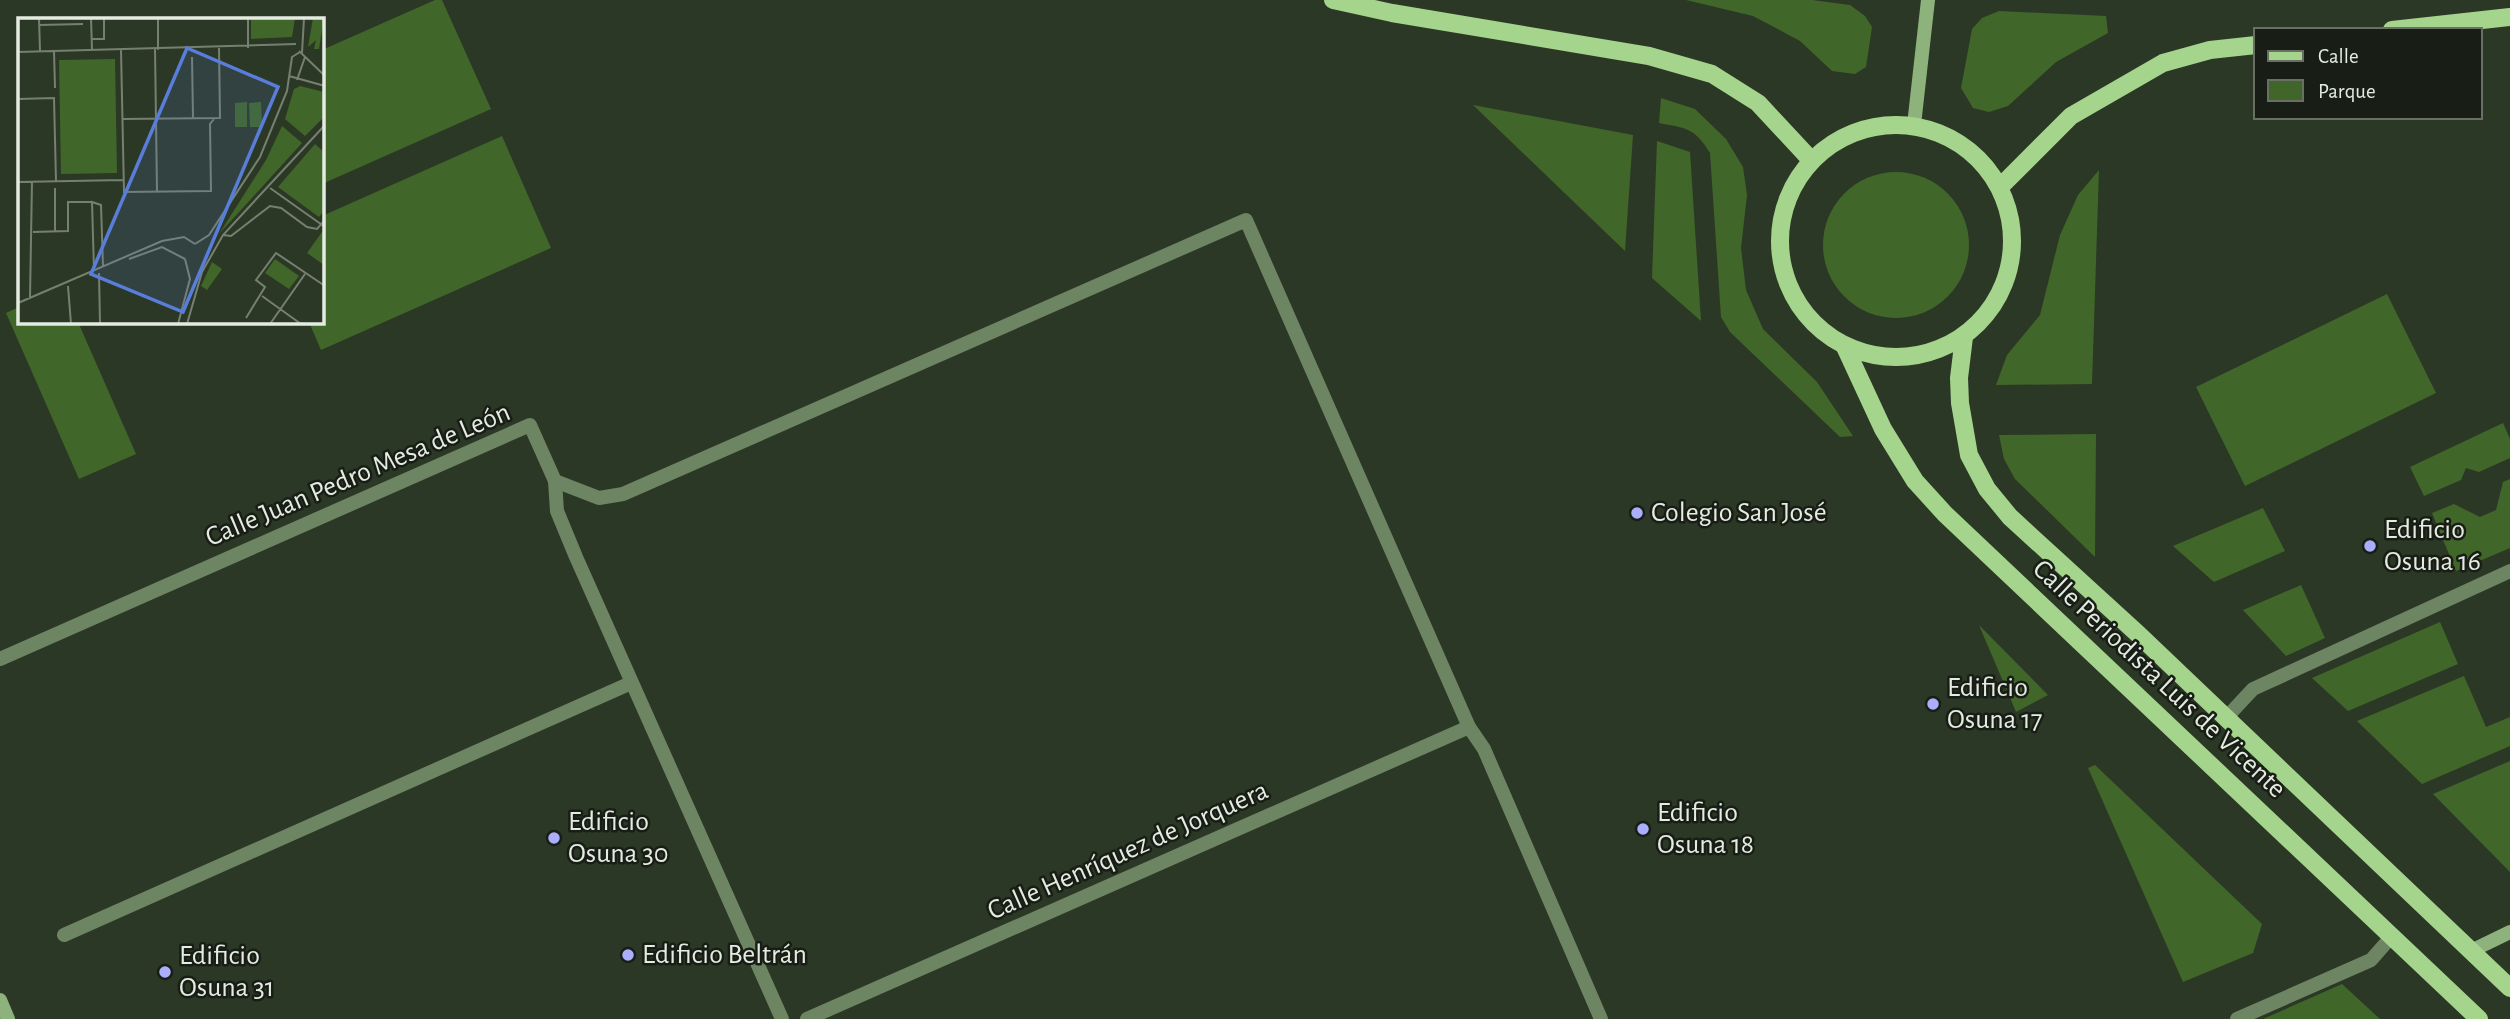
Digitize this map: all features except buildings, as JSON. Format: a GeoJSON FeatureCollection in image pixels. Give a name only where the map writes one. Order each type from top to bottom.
{"type":"FeatureCollection","features":[{"type":"Feature","properties":{"kind":"main road"},"geometry":{"type":"LineString","coordinates":[[1333,0],[1392,13],[1649,56],[1712,74],[1758,103],[1811,160]]}},
{"type":"Feature","properties":{"kind":"main road"},"geometry":{"type":"LineString","coordinates":[[2410,28],[2510,17]]}},
{"type":"Feature","properties":{"kind":"main road"},"geometry":{"type":"LineString","coordinates":[[2000,187],[2071,116],[2163,63],[2210,50],[2254,45]]}},
{"type":"Feature","properties":{"kind":"main road"},"geometry":{"type":"LineString","coordinates":[[1884,124],[1914,125],[1947,135],[1978,158],[2000,187],[2010,214],[2013,244],[2008,275],[1995,304],[1964,337],[1932,353],[1904,358],[1879,358],[1845,347],[1813,324],[1791,293],[1779,244],[1784,208],[1795,183],[1811,160],[1836,140],[1861,129],[1884,124]]}},
{"type":"Feature","properties":{"kind":"main road","name":"Calle Periodista Luis de Vicente"},"geometry":{"type":"LineString","coordinates":[[1964,337],[1959,403],[1969,455],[1987,489],[2010,517],[2138,634],[2510,988]]}},
{"type":"Feature","properties":{"kind":"main road","name":"Calle Periodista Luis de Vicente"},"geometry":{"type":"LineString","coordinates":[[1845,347],[1883,429],[1915,481],[1945,514],[2392,936],[2467,1015]]}},
{"type":"Feature","properties":{"kind":"street"},"geometry":{"type":"LineString","coordinates":[[1914,125],[1928,0]]}},
{"type":"Feature","properties":{"kind":"street"},"geometry":{"type":"LineString","coordinates":[[555,481],[599,498],[623,494],[1246,220],[1469,727],[1484,749],[1601,1019]]}},
{"type":"Feature","properties":{"kind":"street","name":"Calle Juan Pedro Mesa de León"},"geometry":{"type":"LineString","coordinates":[[0,659],[530,425],[555,481],[557,511],[782,1019]]}},
{"type":"Feature","properties":{"kind":"street"},"geometry":{"type":"LineString","coordinates":[[2225,719],[2253,689],[2510,571]]}},
{"type":"Feature","properties":{"kind":"street"},"geometry":{"type":"LineString","coordinates":[[64,935],[631,682]]}},
{"type":"Feature","properties":{"kind":"street","name":"Calle Henríquez de Jorquera"},"geometry":{"type":"LineString","coordinates":[[807,1019],[1469,727]]}},
{"type":"Feature","properties":{"kind":"street"},"geometry":{"type":"LineString","coordinates":[[2471,951],[2510,932]]}},
{"type":"Feature","properties":{"kind":"street"},"geometry":{"type":"LineString","coordinates":[[2237,1019],[2371,960],[2392,936]]}},
{"type":"Feature","properties":{"kind":"street"},"geometry":{"type":"LineString","coordinates":[[0,1000],[8,1019]]}},
{"type":"Feature","properties":{"kind":"green space"},"geometry":{"type":"Polygon","coordinates":[[[435,0],[442,0],[491,109],[324,183],[324,49],[435,0]]]}},
{"type":"Feature","properties":{"kind":"green space"},"geometry":{"type":"Polygon","coordinates":[[[1686,0],[1812,0],[1850,5],[1865,16],[1872,27],[1866,67],[1855,74],[1832,71],[1800,41],[1753,16],[1686,0]]]}},
{"type":"Feature","properties":{"kind":"green space"},"geometry":{"type":"Polygon","coordinates":[[[1999,11],[2106,16],[2108,33],[2056,62],[2008,106],[1989,112],[1973,108],[1961,88],[1972,29],[1982,18],[1999,11]]]}},
{"type":"Feature","properties":{"kind":"green space"},"geometry":{"type":"Polygon","coordinates":[[[1661,98],[1695,109],[1726,139],[1743,167],[1747,195],[1741,248],[1746,290],[1763,329],[1817,382],[1853,436],[1840,437],[1730,332],[1721,317],[1710,153],[1700,138],[1689,130],[1659,123],[1661,98]]]}},
{"type":"Feature","properties":{"kind":"green space"},"geometry":{"type":"Polygon","coordinates":[[[1473,105],[1633,135],[1625,251],[1473,105]]]}},
{"type":"Feature","properties":{"kind":"green space"},"geometry":{"type":"Polygon","coordinates":[[[502,136],[551,248],[321,350],[310,324],[324,324],[324,215],[502,136]]]}},
{"type":"Feature","properties":{"kind":"green space"},"geometry":{"type":"Polygon","coordinates":[[[1657,141],[1690,152],[1701,321],[1652,278],[1657,141]]]}},
{"type":"Feature","properties":{"kind":"green space"},"geometry":{"type":"Polygon","coordinates":[[[2099,170],[2092,384],[1996,385],[2007,355],[2040,315],[2060,235],[2078,195],[2099,170]]]}},
{"type":"Feature","properties":{"kind":"green space"},"geometry":{"type":"Polygon","coordinates":[[[1896,172],[1924,178],[1948,193],[1963,217],[1969,245],[1963,273],[1948,297],[1924,312],[1896,318],[1868,312],[1844,297],[1829,273],[1823,245],[1829,217],[1844,193],[1868,178],[1896,172]]]}},
{"type":"Feature","properties":{"kind":"green space"},"geometry":{"type":"Polygon","coordinates":[[[2387,294],[2436,393],[2245,486],[2196,387],[2387,294]]]}},
{"type":"Feature","properties":{"kind":"green space"},"geometry":{"type":"Polygon","coordinates":[[[18,307],[18,324],[79,324],[136,454],[79,479],[6,313],[18,307]]]}},
{"type":"Feature","properties":{"kind":"green space"},"geometry":{"type":"Polygon","coordinates":[[[2503,423],[2510,439],[2510,458],[2479,472],[2466,468],[2461,480],[2424,496],[2410,467],[2503,423]]]}},
{"type":"Feature","properties":{"kind":"green space"},"geometry":{"type":"Polygon","coordinates":[[[2096,434],[2095,557],[2015,479],[2004,459],[1999,435],[2096,434]]]}},
{"type":"Feature","properties":{"kind":"green space"},"geometry":{"type":"Polygon","coordinates":[[[2510,479],[2510,548],[2456,571],[2432,513],[2454,504],[2480,517],[2496,510],[2503,482],[2510,479]]]}},
{"type":"Feature","properties":{"kind":"green space"},"geometry":{"type":"Polygon","coordinates":[[[2263,508],[2285,551],[2214,582],[2173,546],[2263,508]]]}},
{"type":"Feature","properties":{"kind":"green space"},"geometry":{"type":"Polygon","coordinates":[[[2301,585],[2325,638],[2286,656],[2243,610],[2301,585]]]}},
{"type":"Feature","properties":{"kind":"green space"},"geometry":{"type":"Polygon","coordinates":[[[2440,622],[2458,664],[2348,711],[2312,678],[2440,622]]]}},
{"type":"Feature","properties":{"kind":"green space"},"geometry":{"type":"Polygon","coordinates":[[[1979,625],[2048,695],[2016,712],[1979,625]]]}},
{"type":"Feature","properties":{"kind":"green space"},"geometry":{"type":"Polygon","coordinates":[[[2464,676],[2486,727],[2510,717],[2510,746],[2422,784],[2357,721],[2464,676]]]}},
{"type":"Feature","properties":{"kind":"green space"},"geometry":{"type":"Polygon","coordinates":[[[2510,761],[2510,872],[2433,794],[2510,761]]]}},
{"type":"Feature","properties":{"kind":"green space"},"geometry":{"type":"Polygon","coordinates":[[[2095,765],[2262,924],[2253,953],[2183,982],[2088,768],[2095,765]]]}},
{"type":"Feature","properties":{"kind":"green space"},"geometry":{"type":"Polygon","coordinates":[[[2342,984],[2380,1019],[2263,1019],[2342,984]]]}},
{"type":"Feature","properties":{"kind":"place","name":"Colegio San José"},"geometry":{"type":"Point","coordinates":[1637,513]}},
{"type":"Feature","properties":{"kind":"place","name":"Edificio Osuna 16"},"geometry":{"type":"Point","coordinates":[2370,546]}},
{"type":"Feature","properties":{"kind":"place","name":"Edificio Osuna 17"},"geometry":{"type":"Point","coordinates":[1933,704]}},
{"type":"Feature","properties":{"kind":"place","name":"Edificio Osuna 18"},"geometry":{"type":"Point","coordinates":[1643,829]}},
{"type":"Feature","properties":{"kind":"place","name":"Edificio Osuna 30"},"geometry":{"type":"Point","coordinates":[554,838]}},
{"type":"Feature","properties":{"kind":"place","name":"Edificio Beltrán"},"geometry":{"type":"Point","coordinates":[628,955]}},
{"type":"Feature","properties":{"kind":"place","name":"Edificio Osuna 31"},"geometry":{"type":"Point","coordinates":[165,972]}}]}
